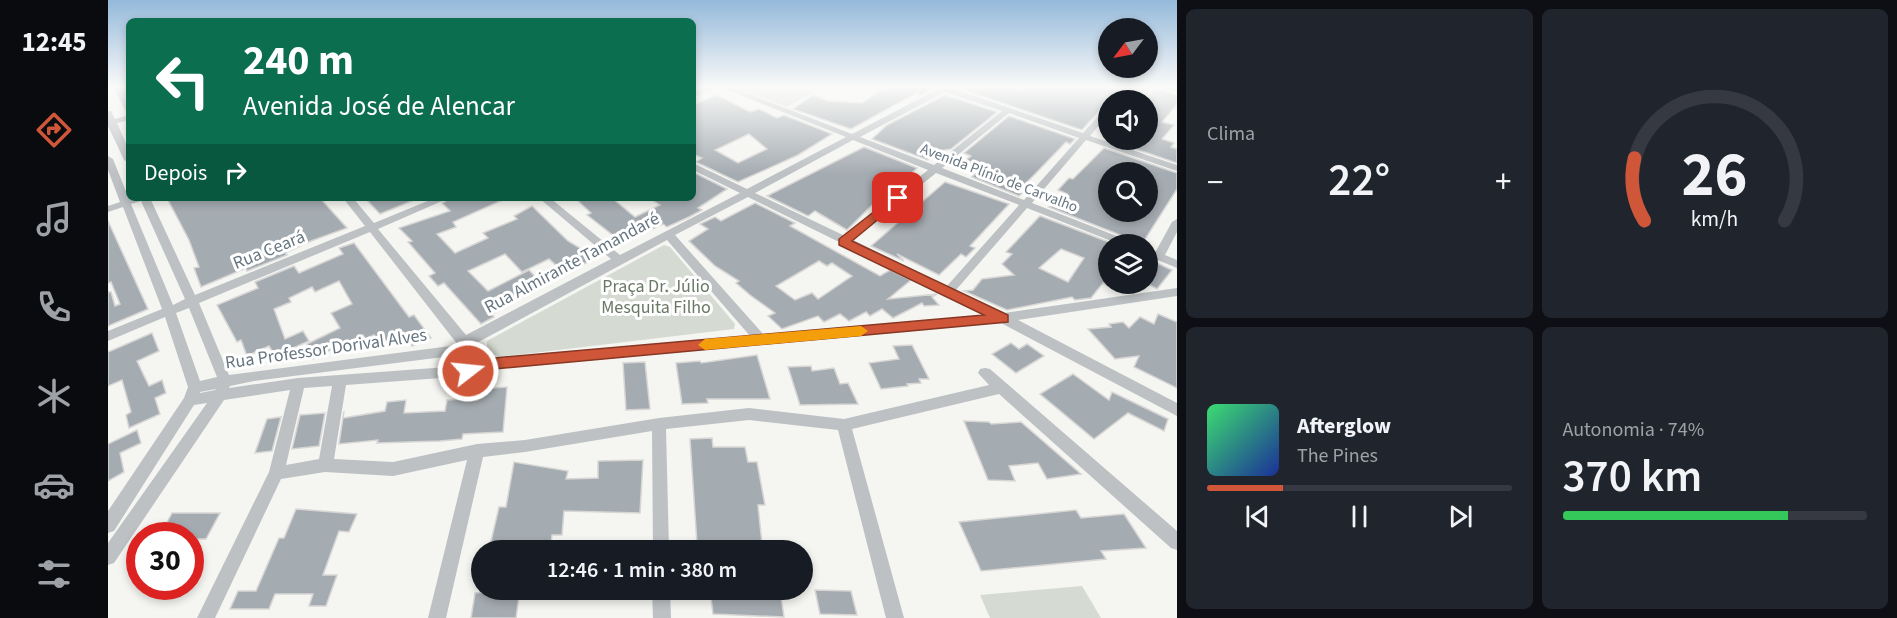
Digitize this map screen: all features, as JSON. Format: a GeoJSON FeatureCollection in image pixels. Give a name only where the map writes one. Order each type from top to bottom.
{"type":"FeatureCollection","features":[{"type":"Feature","properties":{"kind":"street","name":"Avenida Plínio de Carvalho"},"geometry":{"type":"LineString","coordinates":[[800,116],[1102,234]]}},
{"type":"Feature","properties":{"kind":"street","name":"Rua Almirante Tamandaré"},"geometry":{"type":"LineString","coordinates":[[465,345],[619,260],[891,116]]}},
{"type":"Feature","properties":{"kind":"street"},"geometry":{"type":"LineString","coordinates":[[844,242],[1000,116]]}},
{"type":"Feature","properties":{"kind":"street"},"geometry":{"type":"LineString","coordinates":[[1021,116],[1177,168]]}},
{"type":"Feature","properties":{"kind":"street"},"geometry":{"type":"LineString","coordinates":[[126,118],[110,122],[126,154]]}},
{"type":"Feature","properties":{"kind":"street"},"geometry":{"type":"LineString","coordinates":[[949,291],[1098,121]]}},
{"type":"Feature","properties":{"kind":"street"},"geometry":{"type":"LineString","coordinates":[[108,159],[169,310],[192,394],[108,525]]}},
{"type":"Feature","properties":{"kind":"street"},"geometry":{"type":"LineString","coordinates":[[696,167],[1003,318],[1177,410]]}},
{"type":"Feature","properties":{"kind":"street"},"geometry":{"type":"LineString","coordinates":[[108,209],[134,201]]}},
{"type":"Feature","properties":{"kind":"street"},"geometry":{"type":"LineString","coordinates":[[110,551],[222,388],[192,301],[144,201]]}},
{"type":"Feature","properties":{"kind":"street"},"geometry":{"type":"LineString","coordinates":[[350,201],[465,345],[494,364]]}},
{"type":"Feature","properties":{"kind":"street","name":"Rua Ceará"},"geometry":{"type":"LineString","coordinates":[[108,336],[437,201]]}},
{"type":"Feature","properties":{"kind":"street"},"geometry":{"type":"LineString","coordinates":[[548,201],[619,260]]}},
{"type":"Feature","properties":{"kind":"street"},"geometry":{"type":"LineString","coordinates":[[1177,222],[1159,256],[1177,264]]}},
{"type":"Feature","properties":{"kind":"street"},"geometry":{"type":"LineString","coordinates":[[668,234],[761,340]]}},
{"type":"Feature","properties":{"kind":"street","name":"Rua Professor Dorival Alves"},"geometry":{"type":"LineString","coordinates":[[222,388],[468,371],[494,364],[1003,318],[1177,292]]}},
{"type":"Feature","properties":{"kind":"street"},"geometry":{"type":"LineString","coordinates":[[465,345],[468,371]]}},
{"type":"Feature","properties":{"kind":"street","name":"Rua Professor Dorival Alves"},"geometry":{"type":"LineString","coordinates":[[192,394],[465,345]]}},
{"type":"Feature","properties":{"kind":"street"},"geometry":{"type":"LineString","coordinates":[[985,373],[1177,542]]}},
{"type":"Feature","properties":{"kind":"street"},"geometry":{"type":"LineString","coordinates":[[325,465],[340,379]]}},
{"type":"Feature","properties":{"kind":"street"},"geometry":{"type":"LineString","coordinates":[[206,618],[276,473],[298,383]]}},
{"type":"Feature","properties":{"kind":"street"},"geometry":{"type":"LineString","coordinates":[[276,473],[325,465],[393,469],[477,451],[525,446],[659,424],[749,414],[844,425],[1000,388]]}},
{"type":"Feature","properties":{"kind":"street"},"geometry":{"type":"LineString","coordinates":[[659,424],[661,540]]}},
{"type":"Feature","properties":{"kind":"street"},"geometry":{"type":"LineString","coordinates":[[844,425],[895,618]]}},
{"type":"Feature","properties":{"kind":"street"},"geometry":{"type":"LineString","coordinates":[[437,618],[477,451]]}},
{"type":"Feature","properties":{"kind":"street"},"geometry":{"type":"LineString","coordinates":[[662,600],[662,618]]}},
{"type":"Feature","properties":{"kind":"green space","name":"Praça Dr. Júlio Mesquita Filho"},"geometry":{"type":"Polygon","coordinates":[[[664,245],[670,247],[735,324],[734,329],[500,357],[487,352],[487,341],[664,245]]]}},
{"type":"Feature","properties":{"kind":"green space"},"geometry":{"type":"Polygon","coordinates":[[[1082,586],[1101,618],[990,618],[980,595],[1082,586]]]}},
{"type":"Feature","properties":{"kind":"building"},"geometry":{"type":"Polygon","coordinates":[[[696,116],[773,116],[777,118],[786,116],[832,134],[798,155],[738,182],[696,162],[702,158],[696,155],[696,116]],[[749,134],[715,150],[738,163],[767,149],[749,134]]]}},
{"type":"Feature","properties":{"kind":"building"},"geometry":{"type":"Polygon","coordinates":[[[813,116],[875,116],[851,129],[813,116]]]}},
{"type":"Feature","properties":{"kind":"building"},"geometry":{"type":"Polygon","coordinates":[[[905,116],[992,116],[951,149],[938,151],[928,160],[872,139],[887,125],[905,116]]]}},
{"type":"Feature","properties":{"kind":"building"},"geometry":{"type":"Polygon","coordinates":[[[1009,116],[1075,139],[1070,144],[1066,142],[1022,187],[1026,189],[1019,196],[972,177],[982,167],[966,160],[971,156],[964,153],[1009,116]]]}},
{"type":"Feature","properties":{"kind":"building"},"geometry":{"type":"Polygon","coordinates":[[[1040,116],[1095,116],[1082,130],[1040,116]]]}},
{"type":"Feature","properties":{"kind":"building"},"geometry":{"type":"Polygon","coordinates":[[[1158,116],[1167,116],[1162,122],[1174,125],[1162,139],[1174,143],[1171,147],[1177,149],[1177,163],[1139,150],[1158,150],[1158,116]]]}},
{"type":"Feature","properties":{"kind":"building"},"geometry":{"type":"Polygon","coordinates":[[[864,147],[917,168],[902,182],[899,181],[886,191],[847,230],[815,211],[808,216],[767,196],[864,147]]]}},
{"type":"Feature","properties":{"kind":"building"},"geometry":{"type":"Polygon","coordinates":[[[1102,150],[1110,150],[1145,162],[1098,162],[1098,222],[1156,222],[1148,234],[1118,234],[1049,207],[1067,194],[1058,190],[1069,178],[1073,179],[1102,150]]]}},
{"type":"Feature","properties":{"kind":"building"},"geometry":{"type":"Polygon","coordinates":[[[1158,166],[1177,173],[1177,189],[1158,219],[1158,166]]]}},
{"type":"Feature","properties":{"kind":"building"},"geometry":{"type":"Polygon","coordinates":[[[696,174],[727,189],[698,208],[702,210],[689,217],[667,227],[663,224],[623,243],[587,215],[591,213],[578,201],[616,201],[635,217],[660,205],[654,201],[696,201],[696,174]]]}},
{"type":"Feature","properties":{"kind":"building"},"geometry":{"type":"Polygon","coordinates":[[[945,182],[1009,204],[970,246],[975,248],[966,257],[961,254],[939,275],[897,254],[904,261],[871,246],[945,182]]]}},
{"type":"Feature","properties":{"kind":"building"},"geometry":{"type":"Polygon","coordinates":[[[169,201],[323,201],[347,228],[311,241],[285,253],[287,255],[247,271],[246,268],[201,287],[194,268],[199,267],[189,240],[169,201]]]}},
{"type":"Feature","properties":{"kind":"building"},"geometry":{"type":"Polygon","coordinates":[[[368,201],[412,201],[380,214],[368,201]]]}},
{"type":"Feature","properties":{"kind":"building"},"geometry":{"type":"Polygon","coordinates":[[[446,201],[500,201],[453,222],[456,227],[437,234],[455,253],[488,238],[483,233],[517,219],[514,216],[532,206],[568,241],[596,258],[565,273],[549,259],[522,272],[505,254],[468,271],[488,291],[529,270],[542,284],[502,305],[505,307],[492,314],[494,317],[481,324],[444,283],[438,286],[429,276],[435,273],[408,242],[412,241],[399,228],[450,211],[442,203],[446,201]]]}},
{"type":"Feature","properties":{"kind":"building"},"geometry":{"type":"Polygon","coordinates":[[[755,203],[795,223],[790,226],[880,276],[890,270],[911,280],[888,299],[937,294],[932,297],[939,305],[924,306],[922,303],[893,318],[882,309],[870,316],[866,312],[849,321],[840,314],[824,322],[818,316],[782,329],[768,316],[775,313],[736,283],[739,281],[715,266],[689,241],[708,229],[700,224],[715,217],[721,221],[755,203]],[[819,261],[776,286],[795,300],[812,293],[818,299],[852,276],[832,263],[827,266],[819,261]]]}},
{"type":"Feature","properties":{"kind":"building"},"geometry":{"type":"Polygon","coordinates":[[[1040,216],[1098,238],[1098,289],[1091,298],[1075,300],[1072,297],[1007,310],[964,291],[973,290],[982,279],[1014,275],[1002,264],[1012,254],[1006,252],[1040,216]],[[1061,249],[1039,268],[1068,282],[1084,258],[1061,249]]]}},
{"type":"Feature","properties":{"kind":"building"},"geometry":{"type":"Polygon","coordinates":[[[108,221],[148,309],[108,326],[108,292],[111,292],[115,306],[120,304],[111,282],[108,283],[108,221]]]}},
{"type":"Feature","properties":{"kind":"building"},"geometry":{"type":"Polygon","coordinates":[[[354,243],[409,317],[414,315],[431,338],[412,346],[409,340],[399,344],[396,337],[379,344],[374,335],[365,339],[363,335],[312,359],[307,344],[340,328],[331,313],[352,304],[339,281],[315,292],[312,287],[289,298],[291,302],[274,309],[285,339],[303,331],[309,341],[275,356],[269,346],[247,356],[241,340],[237,342],[217,305],[258,288],[255,282],[294,266],[299,273],[343,254],[339,248],[354,243]]]}},
{"type":"Feature","properties":{"kind":"building"},"geometry":{"type":"Polygon","coordinates":[[[1158,264],[1172,270],[1158,288],[1158,264]]]}},
{"type":"Feature","properties":{"kind":"building"},"geometry":{"type":"Polygon","coordinates":[[[1158,314],[1177,322],[1177,388],[1134,367],[1139,356],[1115,359],[1088,329],[1111,327],[1109,324],[1123,322],[1129,328],[1140,317],[1154,324],[1158,314]]]}},
{"type":"Feature","properties":{"kind":"building"},"geometry":{"type":"Polygon","coordinates":[[[152,333],[159,351],[137,361],[149,386],[162,380],[166,393],[155,398],[160,414],[129,428],[126,415],[131,412],[122,380],[108,386],[108,352],[152,333]]]}},
{"type":"Feature","properties":{"kind":"building"},"geometry":{"type":"Polygon","coordinates":[[[1011,343],[1019,349],[1027,344],[1044,356],[1016,373],[992,354],[1011,343]]]}},
{"type":"Feature","properties":{"kind":"building"},"geometry":{"type":"Polygon","coordinates":[[[912,345],[929,379],[919,379],[921,383],[907,384],[908,386],[881,389],[869,363],[899,359],[893,346],[912,345]]]}},
{"type":"Feature","properties":{"kind":"building"},"geometry":{"type":"Polygon","coordinates":[[[757,355],[770,399],[707,399],[708,403],[682,404],[676,363],[700,361],[701,363],[757,355]]]}},
{"type":"Feature","properties":{"kind":"building"},"geometry":{"type":"Polygon","coordinates":[[[645,362],[650,409],[626,410],[623,363],[645,362]]]}},
{"type":"Feature","properties":{"kind":"building"},"geometry":{"type":"Polygon","coordinates":[[[811,366],[812,371],[834,368],[840,384],[848,383],[858,404],[800,405],[788,367],[811,366]]]}},
{"type":"Feature","properties":{"kind":"building"},"geometry":{"type":"Polygon","coordinates":[[[1073,374],[1109,400],[1112,392],[1168,419],[1164,431],[1128,413],[1094,439],[1040,394],[1073,374]]]}},
{"type":"Feature","properties":{"kind":"building"},"geometry":{"type":"Polygon","coordinates":[[[507,387],[503,432],[463,434],[462,439],[440,441],[377,443],[378,440],[339,444],[344,411],[343,418],[385,411],[387,402],[406,400],[404,413],[445,411],[447,400],[477,398],[479,389],[507,387]]]}},
{"type":"Feature","properties":{"kind":"building"},"geometry":{"type":"Polygon","coordinates":[[[325,413],[319,446],[292,449],[300,415],[325,413]]]}},
{"type":"Feature","properties":{"kind":"building"},"geometry":{"type":"Polygon","coordinates":[[[281,417],[272,451],[255,453],[267,419],[281,417]]]}},
{"type":"Feature","properties":{"kind":"building"},"geometry":{"type":"Polygon","coordinates":[[[964,421],[991,424],[1021,422],[1081,474],[1047,479],[1038,463],[1009,466],[1015,481],[988,480],[964,421]]]}},
{"type":"Feature","properties":{"kind":"building"},"geometry":{"type":"Polygon","coordinates":[[[137,430],[141,443],[120,453],[124,472],[108,481],[108,444],[137,430]]]}},
{"type":"Feature","properties":{"kind":"building"},"geometry":{"type":"Polygon","coordinates":[[[712,438],[713,447],[745,447],[748,462],[757,462],[765,505],[758,505],[762,540],[697,540],[690,439],[712,438]]]}},
{"type":"Feature","properties":{"kind":"building"},"geometry":{"type":"Polygon","coordinates":[[[643,460],[640,513],[564,511],[562,535],[552,535],[551,540],[491,540],[499,507],[506,507],[514,462],[568,471],[566,479],[598,478],[598,461],[643,460]]]}},
{"type":"Feature","properties":{"kind":"building"},"geometry":{"type":"Polygon","coordinates":[[[296,509],[357,514],[349,532],[339,531],[323,575],[337,575],[326,606],[309,606],[313,594],[275,594],[269,609],[230,609],[238,591],[256,591],[279,538],[284,538],[296,509]]]}},
{"type":"Feature","properties":{"kind":"building"},"geometry":{"type":"Polygon","coordinates":[[[1076,510],[1081,518],[1124,514],[1146,548],[1101,551],[1106,559],[981,571],[959,522],[1076,510]]]}},
{"type":"Feature","properties":{"kind":"building"},"geometry":{"type":"Polygon","coordinates":[[[172,513],[220,513],[206,539],[204,539],[204,522],[167,522],[172,513]]]}},
{"type":"Feature","properties":{"kind":"building"},"geometry":{"type":"Polygon","coordinates":[[[815,590],[851,591],[857,615],[820,614],[815,590]]]}},
{"type":"Feature","properties":{"kind":"building"},"geometry":{"type":"Polygon","coordinates":[[[474,600],[519,600],[516,618],[471,618],[474,600]]]}},
{"type":"Feature","properties":{"kind":"building"},"geometry":{"type":"Polygon","coordinates":[[[711,600],[781,600],[784,617],[713,614],[711,600]]]}},
{"type":"Feature","properties":{"kind":"slow traffic"},"geometry":{"type":"LineString","coordinates":[[705,345],[861,331]]}},
{"type":"Feature","properties":{"kind":"route"},"geometry":{"type":"LineString","coordinates":[[468,371],[494,364],[1003,318],[844,242],[898,198]]}}]}
